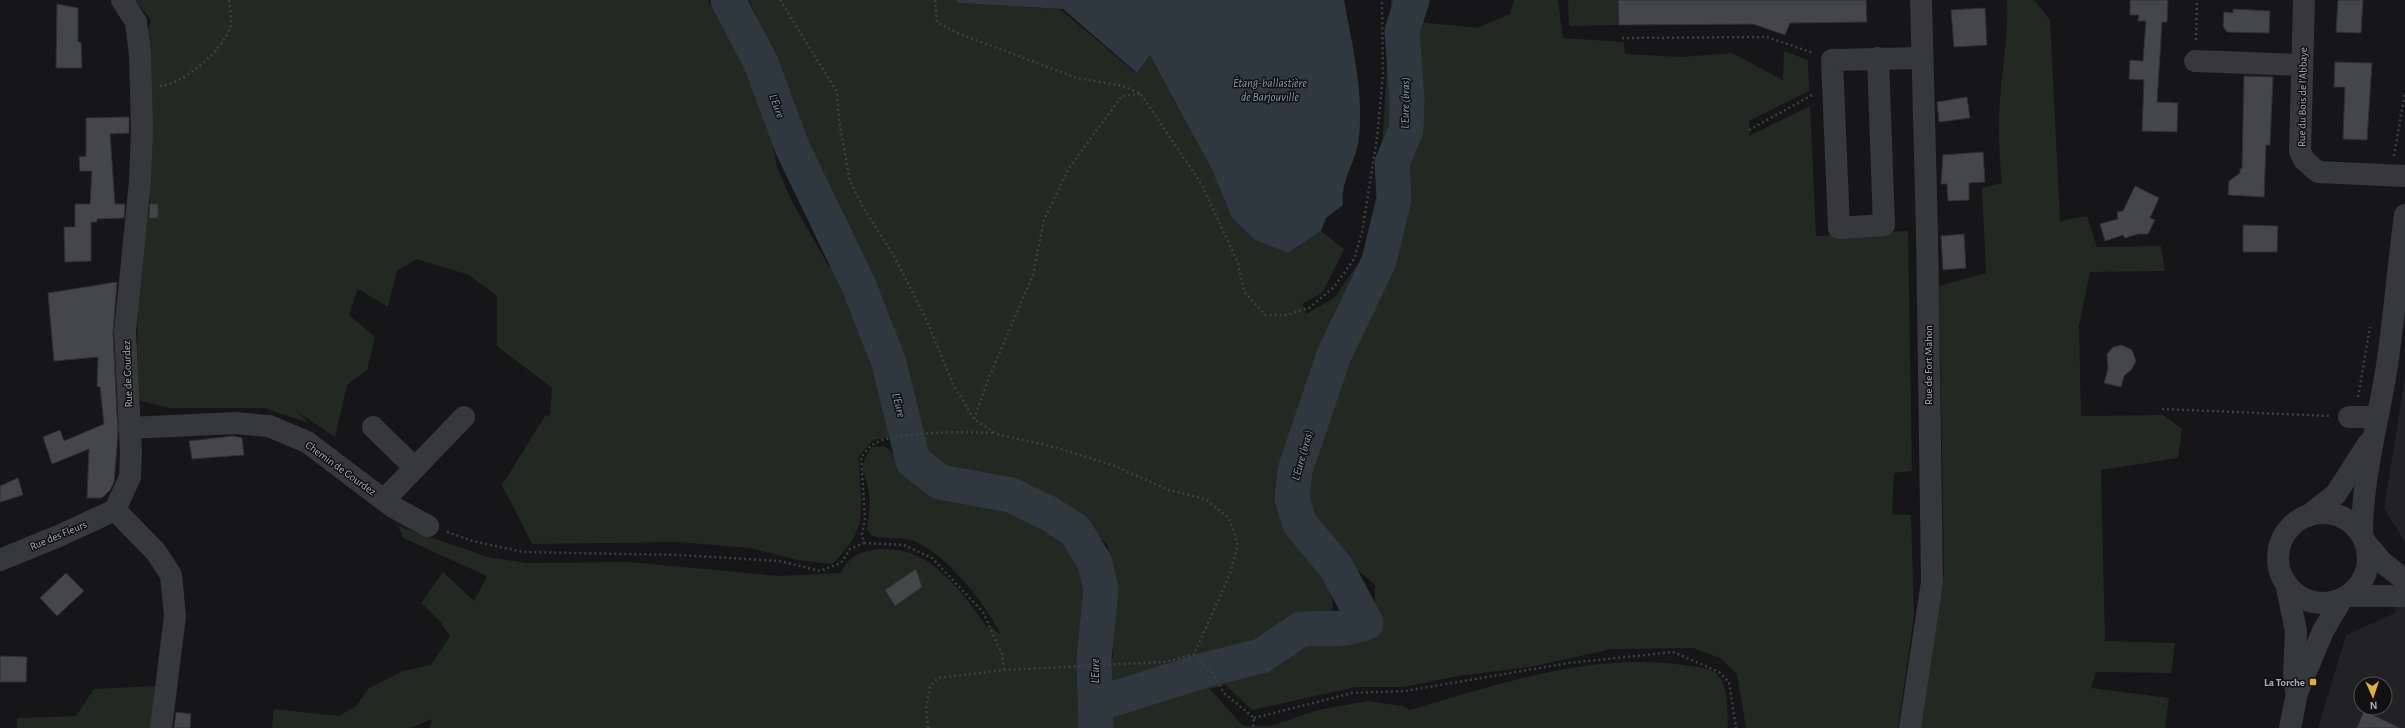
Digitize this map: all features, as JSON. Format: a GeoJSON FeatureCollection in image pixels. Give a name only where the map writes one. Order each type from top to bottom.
{"type":"FeatureCollection","features":[{"type":"Feature","properties":{"kind":"street","name":"Rue de Gourdez"},"geometry":{"type":"LineString","coordinates":[[115,510],[130,477],[125,332],[140,181],[141,88],[136,22],[122,0]]}},
{"type":"Feature","properties":{"kind":"street","name":"Rue de Fort Mahon"},"geometry":{"type":"LineString","coordinates":[[1910,728],[1932,582],[1927,233],[1921,0]]}},
{"type":"Feature","properties":{"kind":"street","name":"Rue du Bois de l'Abbaye"},"geometry":{"type":"LineString","coordinates":[[2304,0],[2300,151],[2304,160],[2318,172],[2398,176]]}},
{"type":"Feature","properties":{"kind":"street"},"geometry":{"type":"LineString","coordinates":[[1878,58],[1884,225],[1839,228],[1832,60],[1878,58],[1922,58]]}},
{"type":"Feature","properties":{"kind":"street"},"geometry":{"type":"LineString","coordinates":[[2195,61],[2302,65]]}},
{"type":"Feature","properties":{"kind":"street"},"geometry":{"type":"LineString","coordinates":[[2286,583],[2302,598],[2316,602],[2332,602],[2344,597],[2356,588],[2364,576],[2368,562],[2363,538],[2362,512],[2390,343],[2405,215]]}},
{"type":"Feature","properties":{"kind":"street"},"geometry":{"type":"LineString","coordinates":[[384,500],[464,417]]}},
{"type":"Feature","properties":{"kind":"street"},"geometry":{"type":"LineString","coordinates":[[2352,417],[2376,424]]}},
{"type":"Feature","properties":{"kind":"street","name":"Chemin de Gourdez"},"geometry":{"type":"LineString","coordinates":[[129,428],[235,423],[269,426],[307,442],[384,500],[428,526]]}},
{"type":"Feature","properties":{"kind":"street"},"geometry":{"type":"LineString","coordinates":[[2297,693],[2294,672],[2296,631],[2286,583],[2278,561],[2280,546],[2286,533],[2297,522],[2308,516],[2336,494],[2376,424]]}},
{"type":"Feature","properties":{"kind":"street"},"geometry":{"type":"LineString","coordinates":[[373,427],[415,468]]}},
{"type":"Feature","properties":{"kind":"street"},"geometry":{"type":"LineString","coordinates":[[115,510],[156,552],[171,575],[175,616],[161,728]]}},
{"type":"Feature","properties":{"kind":"street","name":"Rue des Fleurs"},"geometry":{"type":"LineString","coordinates":[[0,560],[61,536],[115,510]]}},
{"type":"Feature","properties":{"kind":"street"},"geometry":{"type":"LineString","coordinates":[[2308,516],[2325,513],[2339,516],[2352,523],[2382,562],[2405,580]]}},
{"type":"Feature","properties":{"kind":"street"},"geometry":{"type":"LineString","coordinates":[[2344,597],[2405,596]]}},
{"type":"Feature","properties":{"kind":"street"},"geometry":{"type":"LineString","coordinates":[[2290,728],[2297,693],[2324,631],[2344,597]]}},
{"type":"Feature","properties":{"kind":"path"},"geometry":{"type":"LineString","coordinates":[[141,88],[164,86],[185,75],[221,45],[230,27],[229,0]]}},
{"type":"Feature","properties":{"kind":"path"},"geometry":{"type":"LineString","coordinates":[[780,0],[837,92],[839,121],[850,181],[863,207],[894,256],[925,318],[954,386],[974,419],[997,434]]}},
{"type":"Feature","properties":{"kind":"path"},"geometry":{"type":"LineString","coordinates":[[935,0],[937,22],[957,33],[1077,78],[1123,86],[1141,94],[1202,185],[1238,263],[1244,291],[1265,315],[1287,314],[1309,308],[1334,287],[1354,259],[1362,232],[1377,138],[1383,74],[1382,0]]}},
{"type":"Feature","properties":{"kind":"path"},"geometry":{"type":"LineString","coordinates":[[2195,61],[2197,0]]}},
{"type":"Feature","properties":{"kind":"path"},"geometry":{"type":"LineString","coordinates":[[1622,38],[1768,37],[1832,60]]}},
{"type":"Feature","properties":{"kind":"path"},"geometry":{"type":"LineString","coordinates":[[1749,130],[1833,82]]}},
{"type":"Feature","properties":{"kind":"path"},"geometry":{"type":"LineString","coordinates":[[2398,176],[2405,92]]}},
{"type":"Feature","properties":{"kind":"path"},"geometry":{"type":"LineString","coordinates":[[974,419],[988,380],[1032,275],[1044,220],[1069,168],[1122,96],[1141,94]]}},
{"type":"Feature","properties":{"kind":"path"},"geometry":{"type":"LineString","coordinates":[[2162,409],[2352,417],[2370,323]]}},
{"type":"Feature","properties":{"kind":"path"},"geometry":{"type":"LineString","coordinates":[[864,543],[862,534],[865,519],[861,457],[871,445],[884,440],[934,433],[997,434],[1054,447],[1112,465],[1169,490],[1205,499],[1228,518],[1238,545],[1230,574],[1194,654]]}},
{"type":"Feature","properties":{"kind":"path"},"geometry":{"type":"LineString","coordinates":[[428,526],[473,541],[523,552],[679,555],[772,560],[820,571],[841,564],[850,549],[864,543],[904,545],[932,558],[983,612],[1002,654],[1004,670]]}},
{"type":"Feature","properties":{"kind":"path"},"geometry":{"type":"LineString","coordinates":[[1254,718],[1352,693],[1405,691],[1569,663],[1672,652],[1719,672],[1729,682],[1736,728]]}},
{"type":"Feature","properties":{"kind":"path"},"geometry":{"type":"LineString","coordinates":[[928,728],[926,706],[930,686],[938,678],[1004,670],[1165,662],[1194,654]]}},
{"type":"Feature","properties":{"kind":"path"},"geometry":{"type":"LineString","coordinates":[[1194,654],[1213,674],[1224,693],[1254,718]]}},
{"type":"Feature","properties":{"kind":"path"},"geometry":{"type":"LineString","coordinates":[[1253,728],[1254,718]]}},
{"type":"Feature","properties":{"kind":"shaded area"},"geometry":{"type":"Polygon","coordinates":[[[135,0],[708,0],[746,69],[770,123],[777,168],[793,203],[828,265],[863,307],[882,363],[890,400],[901,436],[873,440],[859,456],[861,514],[859,526],[854,538],[845,550],[832,564],[798,560],[750,548],[678,542],[532,544],[502,485],[545,416],[550,415],[552,388],[497,346],[497,296],[469,275],[417,259],[397,271],[388,307],[358,289],[349,315],[375,337],[367,370],[347,385],[335,437],[295,410],[309,423],[264,408],[170,408],[137,400],[138,290],[150,199],[146,36],[151,20],[135,0]]]}},
{"type":"Feature","properties":{"kind":"shaded area"},"geometry":{"type":"Polygon","coordinates":[[[749,0],[957,0],[958,3],[1060,9],[1136,73],[1150,55],[1212,170],[1232,218],[1255,240],[1288,253],[1321,231],[1344,249],[1322,293],[1302,304],[1306,314],[1334,298],[1362,258],[1376,202],[1382,149],[1391,0],[1414,0],[1420,22],[1477,28],[1510,14],[1514,0],[1558,0],[1563,38],[1624,42],[1625,54],[1682,57],[1732,53],[1783,80],[1784,51],[1808,60],[1809,91],[1749,121],[1749,136],[1810,106],[1816,236],[1908,231],[1912,471],[1894,473],[1892,514],[1911,515],[1914,617],[1898,728],[1746,728],[1737,674],[1720,658],[1693,648],[1612,649],[1530,667],[1458,676],[1404,687],[1356,687],[1252,710],[1225,685],[1210,689],[1243,726],[1271,726],[1318,710],[1368,701],[1402,706],[1410,710],[1513,680],[1548,672],[1619,662],[1655,662],[1701,667],[1716,673],[1722,680],[1726,693],[1728,728],[1106,728],[1105,685],[1113,655],[1114,596],[1108,545],[1066,509],[1025,488],[998,487],[946,476],[924,458],[885,324],[830,215],[772,50],[749,0]],[[1272,482],[1329,573],[1333,608],[1322,628],[1374,640],[1375,585],[1316,534],[1272,482]]]}},
{"type":"Feature","properties":{"kind":"shaded area"},"geometry":{"type":"Polygon","coordinates":[[[1568,0],[1618,0],[1619,25],[1569,26],[1568,0]]]}},
{"type":"Feature","properties":{"kind":"shaded area"},"geometry":{"type":"Polygon","coordinates":[[[2007,0],[2034,0],[2050,20],[2060,221],[2087,216],[2097,247],[2161,246],[2165,271],[2090,272],[2079,325],[2081,416],[2163,415],[2182,429],[2178,458],[2101,470],[2105,641],[2175,643],[2171,673],[2096,672],[2091,688],[2169,698],[2165,728],[1917,728],[1944,574],[1939,286],[1986,273],[1982,188],[2002,183],[1999,121],[2007,25],[2007,0]]]}},
{"type":"Feature","properties":{"kind":"shaded area"},"geometry":{"type":"Polygon","coordinates":[[[2405,377],[2405,542],[2384,508],[2405,377]]]}},
{"type":"Feature","properties":{"kind":"shaded area"},"geometry":{"type":"Polygon","coordinates":[[[885,446],[917,478],[951,501],[985,502],[1029,508],[1058,529],[1086,560],[1091,595],[1082,639],[1083,657],[1091,672],[1090,728],[430,728],[432,719],[411,728],[272,728],[274,709],[339,716],[356,706],[369,688],[403,671],[431,665],[450,636],[439,620],[421,603],[443,572],[474,601],[487,576],[403,538],[398,526],[488,557],[526,563],[629,562],[779,576],[841,573],[846,564],[858,554],[873,550],[892,549],[910,553],[940,571],[965,597],[987,627],[991,626],[1001,635],[975,594],[950,566],[936,555],[923,546],[910,540],[873,536],[867,530],[870,497],[863,470],[864,461],[872,447],[885,446]]]}},
{"type":"Feature","properties":{"kind":"shaded area"},"geometry":{"type":"Polygon","coordinates":[[[2405,570],[2405,728],[2318,728],[2346,635],[2395,613],[2405,570]]]}},
{"type":"Feature","properties":{"kind":"shaded area"},"geometry":{"type":"Polygon","coordinates":[[[155,686],[151,728],[17,728],[17,718],[76,716],[94,689],[155,686]]]}},
{"type":"Feature","properties":{"kind":"water","name":"Étang-ballastière de Barjouville"},"geometry":{"type":"Polygon","coordinates":[[[957,0],[1344,0],[1359,85],[1360,120],[1358,146],[1346,179],[1343,205],[1326,218],[1321,231],[1288,253],[1255,240],[1232,218],[1212,170],[1150,55],[1137,73],[1063,9],[958,3],[957,0]]]}},
{"type":"Feature","properties":{"kind":"building"},"geometry":{"type":"Polygon","coordinates":[[[1618,0],[1866,0],[1867,22],[1790,23],[1785,35],[1753,24],[1619,25],[1618,0]]]}},
{"type":"Feature","properties":{"kind":"building"},"geometry":{"type":"Polygon","coordinates":[[[2130,0],[2168,0],[2167,22],[2162,22],[2157,102],[2178,103],[2177,132],[2142,131],[2144,80],[2129,79],[2130,60],[2143,61],[2146,21],[2138,21],[2139,15],[2130,15],[2130,0]]]}},
{"type":"Feature","properties":{"kind":"building"},"geometry":{"type":"Polygon","coordinates":[[[2338,0],[2363,0],[2361,33],[2336,32],[2338,0]]]}},
{"type":"Feature","properties":{"kind":"building"},"geometry":{"type":"Polygon","coordinates":[[[57,4],[78,8],[78,42],[81,42],[82,68],[56,68],[57,4]]]}},
{"type":"Feature","properties":{"kind":"building"},"geometry":{"type":"Polygon","coordinates":[[[1985,8],[1987,45],[1954,47],[1951,10],[1985,8]]]}},
{"type":"Feature","properties":{"kind":"building"},"geometry":{"type":"Polygon","coordinates":[[[2233,9],[2270,11],[2269,33],[2227,32],[2223,26],[2224,12],[2233,13],[2233,9]]]}},
{"type":"Feature","properties":{"kind":"building"},"geometry":{"type":"Polygon","coordinates":[[[2335,62],[2372,63],[2367,140],[2343,139],[2345,87],[2334,87],[2335,62]]]}},
{"type":"Feature","properties":{"kind":"building"},"geometry":{"type":"Polygon","coordinates":[[[2244,76],[2273,77],[2270,145],[2266,145],[2264,197],[2228,195],[2229,181],[2240,173],[2240,168],[2242,169],[2244,76]]]}},
{"type":"Feature","properties":{"kind":"building"},"geometry":{"type":"Polygon","coordinates":[[[1967,97],[1970,118],[1939,122],[1937,102],[1967,97]]]}},
{"type":"Feature","properties":{"kind":"building"},"geometry":{"type":"Polygon","coordinates":[[[129,117],[129,133],[110,134],[115,204],[125,204],[124,218],[97,219],[97,222],[91,222],[91,261],[65,262],[64,227],[75,227],[75,204],[90,204],[92,171],[80,171],[79,157],[86,156],[86,118],[129,117]]]}},
{"type":"Feature","properties":{"kind":"building"},"geometry":{"type":"Polygon","coordinates":[[[1983,152],[1985,182],[1969,183],[1969,200],[1948,201],[1947,184],[1941,184],[1943,155],[1983,152]]]}},
{"type":"Feature","properties":{"kind":"building"},"geometry":{"type":"Polygon","coordinates":[[[2135,186],[2159,198],[2150,218],[2155,220],[2148,234],[2138,234],[2125,238],[2123,235],[2105,241],[2100,224],[2118,219],[2117,212],[2123,211],[2135,186]]]}},
{"type":"Feature","properties":{"kind":"building"},"geometry":{"type":"Polygon","coordinates":[[[150,204],[158,204],[158,218],[149,218],[150,204]]]}},
{"type":"Feature","properties":{"kind":"building"},"geometry":{"type":"Polygon","coordinates":[[[2243,225],[2278,226],[2277,252],[2243,252],[2243,225]]]}},
{"type":"Feature","properties":{"kind":"building"},"geometry":{"type":"Polygon","coordinates":[[[1964,234],[1966,268],[1943,270],[1941,236],[1964,234]]]}},
{"type":"Feature","properties":{"kind":"building"},"geometry":{"type":"Polygon","coordinates":[[[117,282],[113,333],[118,434],[114,482],[110,490],[102,498],[87,498],[89,449],[52,464],[43,437],[60,430],[64,441],[104,424],[100,387],[97,386],[98,357],[54,361],[48,293],[117,282]]]}},
{"type":"Feature","properties":{"kind":"building"},"geometry":{"type":"Polygon","coordinates":[[[2122,345],[2132,350],[2136,361],[2132,369],[2124,376],[2121,387],[2104,383],[2108,369],[2107,354],[2113,347],[2122,345]]]}},
{"type":"Feature","properties":{"kind":"building"},"geometry":{"type":"Polygon","coordinates":[[[233,436],[242,438],[244,455],[192,459],[189,441],[233,436]]]}},
{"type":"Feature","properties":{"kind":"building"},"geometry":{"type":"Polygon","coordinates":[[[18,478],[23,495],[0,502],[0,486],[18,478]]]}},
{"type":"Feature","properties":{"kind":"building"},"geometry":{"type":"Polygon","coordinates":[[[916,569],[922,587],[895,606],[885,590],[916,569]]]}},
{"type":"Feature","properties":{"kind":"building"},"geometry":{"type":"Polygon","coordinates":[[[66,573],[84,591],[57,616],[40,598],[66,573]]]}},
{"type":"Feature","properties":{"kind":"building"},"geometry":{"type":"Polygon","coordinates":[[[0,656],[27,657],[26,682],[0,682],[0,656]]]}},
{"type":"Feature","properties":{"kind":"building"},"geometry":{"type":"Polygon","coordinates":[[[176,712],[191,714],[190,728],[174,728],[176,712]]]}},
{"type":"Feature","properties":{"kind":"building"},"geometry":{"type":"Polygon","coordinates":[[[2362,716],[2375,716],[2400,728],[2357,728],[2362,716]]]}},
{"type":"Feature","properties":{"kind":"waterway","name":"L'Eure"},"geometry":{"type":"LineString","coordinates":[[728,0],[761,63],[793,149],[859,286],[889,363],[913,461],[940,482],[1011,495],[1048,513],[1075,530],[1095,563],[1101,589],[1094,659],[1096,726]]}},
{"type":"Feature","properties":{"kind":"waterway","name":"L'Eure (bras)"},"geometry":{"type":"LineString","coordinates":[[1097,704],[1205,670],[1261,656],[1301,629],[1346,628],[1366,623],[1336,567],[1300,524],[1292,498],[1295,470],[1334,355],[1379,261],[1394,199],[1392,163],[1406,130],[1407,99],[1402,31],[1412,0]]}},
{"type":"Feature","properties":{"kind":"place","name":"La Torche"},"geometry":{"type":"Point","coordinates":[2313,682]}}]}
